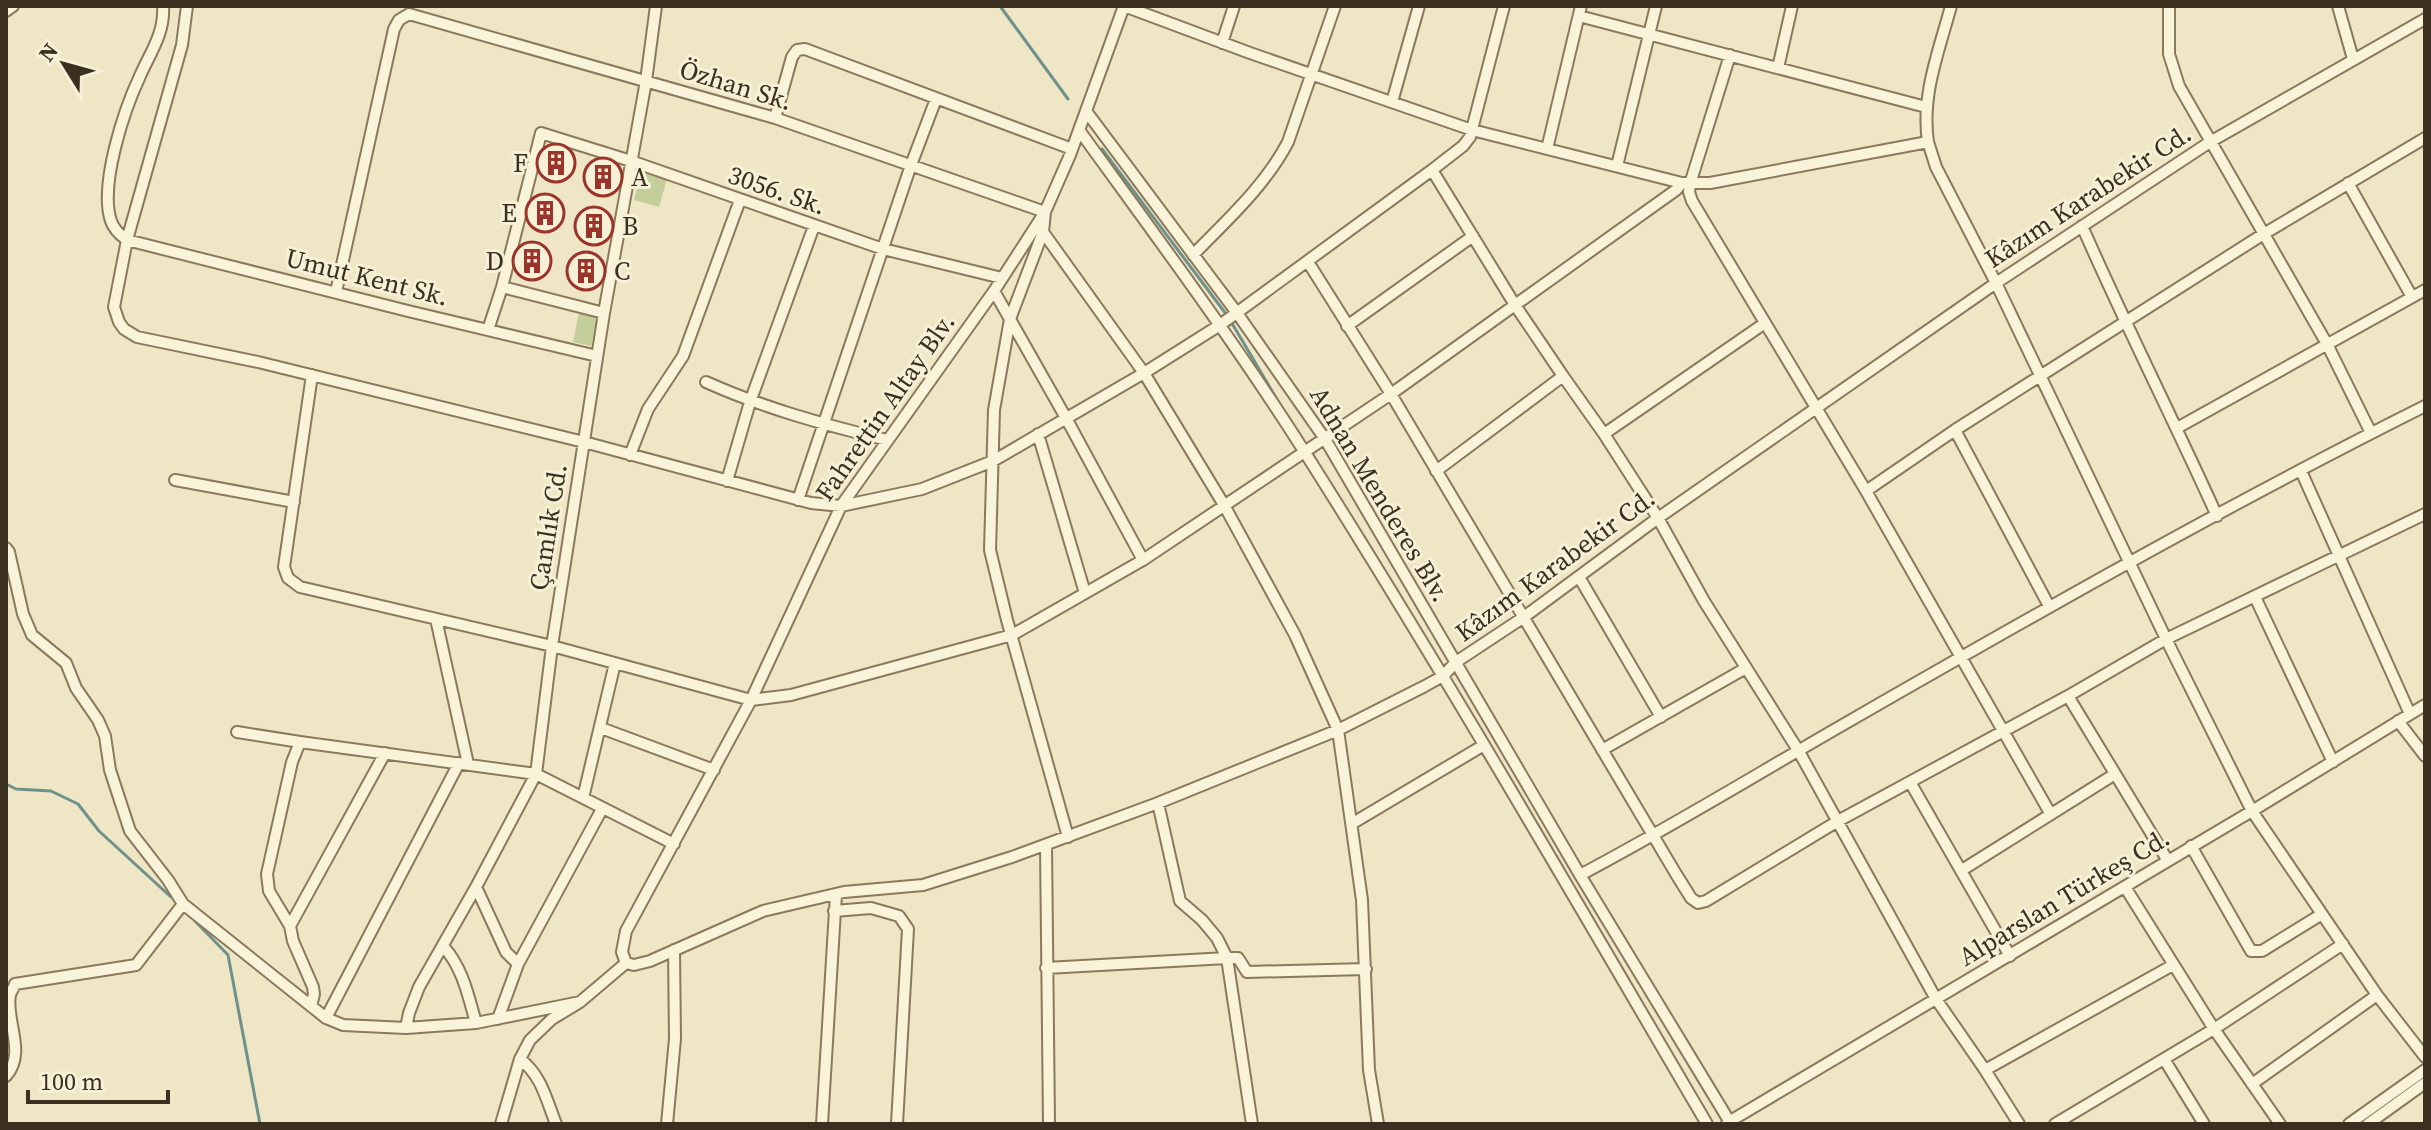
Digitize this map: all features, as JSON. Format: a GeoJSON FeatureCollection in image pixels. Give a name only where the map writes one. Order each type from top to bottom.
{"type":"FeatureCollection","features":[{"type":"Feature","properties":{"kind":"street"},"geometry":{"type":"LineString","coordinates":[[6,11],[13,6]]}},
{"type":"Feature","properties":{"kind":"street"},"geometry":{"type":"LineString","coordinates":[[127,240],[118,233],[110,216],[110,168],[139,77],[159,38],[163,6]]}},
{"type":"Feature","properties":{"kind":"street"},"geometry":{"type":"LineString","coordinates":[[187,6],[182,45],[127,240],[114,307],[119,322],[130,333],[584,442],[825,506],[841,506],[922,489],[993,461],[1220,325],[1308,262],[1463,146],[1472,130],[1504,6]]}},
{"type":"Feature","properties":{"kind":"street","name":"Çamlık Cd."},"geometry":{"type":"LineString","coordinates":[[406,1028],[419,987],[444,947],[536,774],[552,646],[597,356],[646,81],[656,6]]}},
{"type":"Feature","properties":{"kind":"street"},"geometry":{"type":"LineString","coordinates":[[1124,6],[1472,130],[1686,184],[1710,183],[1928,142]]}},
{"type":"Feature","properties":{"kind":"street","name":"Fahrettin Altay Blv."},"geometry":{"type":"LineString","coordinates":[[626,963],[622,946],[626,931],[751,700],[841,506],[994,291],[1045,212],[1072,149],[1124,6]]}},
{"type":"Feature","properties":{"kind":"street"},"geometry":{"type":"LineString","coordinates":[[1222,43],[1234,6]]}},
{"type":"Feature","properties":{"kind":"street"},"geometry":{"type":"LineString","coordinates":[[1193,255],[1274,168],[1288,142],[1335,6]]}},
{"type":"Feature","properties":{"kind":"street"},"geometry":{"type":"LineString","coordinates":[[1392,102],[1419,6]]}},
{"type":"Feature","properties":{"kind":"street"},"geometry":{"type":"LineString","coordinates":[[1617,166],[1656,6]]}},
{"type":"Feature","properties":{"kind":"street"},"geometry":{"type":"LineString","coordinates":[[1778,68],[1792,6]]}},
{"type":"Feature","properties":{"kind":"street"},"geometry":{"type":"LineString","coordinates":[[1951,6],[1926,107],[1928,142],[1936,167],[1996,283],[2252,811],[2377,995],[2425,1057]]}},
{"type":"Feature","properties":{"kind":"street"},"geometry":{"type":"LineString","coordinates":[[2169,6],[2169,54],[2179,86],[2327,344],[2371,433]]}},
{"type":"Feature","properties":{"kind":"street"},"geometry":{"type":"LineString","coordinates":[[2338,6],[2353,59]]}},
{"type":"Feature","properties":{"kind":"street"},"geometry":{"type":"LineString","coordinates":[[1547,149],[1580,11],[1649,34],[1926,107]]}},
{"type":"Feature","properties":{"kind":"street","name":"Özhan Sk."},"geometry":{"type":"LineString","coordinates":[[336,292],[394,29],[399,20],[409,14],[775,118],[1045,212]]}},
{"type":"Feature","properties":{"kind":"street","name":"Kâzım Karabekir Cd."},"geometry":{"type":"LineString","coordinates":[[626,963],[634,965],[650,961],[763,911],[836,894],[923,885],[1046,845],[1338,730],[1443,676],[1456,662],[1524,617],[1658,518],[1996,283],[2210,142],[2425,19]]}},
{"type":"Feature","properties":{"kind":"street"},"geometry":{"type":"LineString","coordinates":[[775,118],[790,61],[799,50],[805,49],[1072,149]]}},
{"type":"Feature","properties":{"kind":"street"},"geometry":{"type":"LineString","coordinates":[[1730,55],[1686,184],[1692,201],[1866,491],[2050,813]]}},
{"type":"Feature","properties":{"kind":"street"},"geometry":{"type":"LineString","coordinates":[[798,500],[936,99]]}},
{"type":"Feature","properties":{"kind":"street","name":"Adnan Menderes Blv."},"geometry":{"type":"LineString","coordinates":[[1086,111],[1237,313],[1325,439],[1729,1123]]}},
{"type":"Feature","properties":{"kind":"street","name":"Adnan Menderes Blv."},"geometry":{"type":"LineString","coordinates":[[1079,130],[1220,325],[1304,452],[1443,676],[1707,1124]]}},
{"type":"Feature","properties":{"kind":"street","name":"3056. Sk."},"geometry":{"type":"LineString","coordinates":[[502,287],[541,133],[883,249],[1002,278]]}},
{"type":"Feature","properties":{"kind":"street"},"geometry":{"type":"LineString","coordinates":[[1866,491],[1955,430],[2262,235],[2425,138]]}},
{"type":"Feature","properties":{"kind":"street"},"geometry":{"type":"LineString","coordinates":[[1432,170],[1515,305],[1658,518],[1704,601],[1798,750],[1936,999],[2019,1124]]}},
{"type":"Feature","properties":{"kind":"street"},"geometry":{"type":"LineString","coordinates":[[2348,183],[2412,297]]}},
{"type":"Feature","properties":{"kind":"street"},"geometry":{"type":"LineString","coordinates":[[312,375],[284,567],[293,583],[552,646],[751,700],[791,695],[1012,635],[1143,560],[1325,439],[1686,184]]}},
{"type":"Feature","properties":{"kind":"street"},"geometry":{"type":"LineString","coordinates":[[630,455],[648,409],[683,356],[740,200]]}},
{"type":"Feature","properties":{"kind":"street"},"geometry":{"type":"LineString","coordinates":[[1045,212],[1043,232],[1010,319],[994,410],[990,550],[1068,837]]}},
{"type":"Feature","properties":{"kind":"street"},"geometry":{"type":"LineString","coordinates":[[727,481],[750,402],[814,226]]}},
{"type":"Feature","properties":{"kind":"street"},"geometry":{"type":"LineString","coordinates":[[2082,226],[2124,323],[2217,516]]}},
{"type":"Feature","properties":{"kind":"street"},"geometry":{"type":"LineString","coordinates":[[1043,232],[1144,373],[1224,505],[1295,635],[1338,730],[1362,900],[1368,1054],[1378,1124]]}},
{"type":"Feature","properties":{"kind":"street"},"geometry":{"type":"LineString","coordinates":[[1347,326],[1473,236]]}},
{"type":"Feature","properties":{"kind":"street","name":"Umut Kent Sk."},"geometry":{"type":"LineString","coordinates":[[127,240],[597,356]]}},
{"type":"Feature","properties":{"kind":"street"},"geometry":{"type":"LineString","coordinates":[[1308,262],[1391,394],[1653,837],[1695,902],[1702,903],[1838,821],[2166,639],[2425,514]]}},
{"type":"Feature","properties":{"kind":"street"},"geometry":{"type":"LineString","coordinates":[[488,330],[502,287],[604,313]]}},
{"type":"Feature","properties":{"kind":"street"},"geometry":{"type":"LineString","coordinates":[[2177,428],[2425,290]]}},
{"type":"Feature","properties":{"kind":"street"},"geometry":{"type":"LineString","coordinates":[[994,291],[1143,560]]}},
{"type":"Feature","properties":{"kind":"street"},"geometry":{"type":"LineString","coordinates":[[1604,434],[1765,323]]}},
{"type":"Feature","properties":{"kind":"street"},"geometry":{"type":"LineString","coordinates":[[1436,471],[1563,376]]}},
{"type":"Feature","properties":{"kind":"street"},"geometry":{"type":"LineString","coordinates":[[706,382],[750,402],[887,440]]}},
{"type":"Feature","properties":{"kind":"street"},"geometry":{"type":"LineString","coordinates":[[1580,875],[1653,837],[2049,606],[2425,406]]}},
{"type":"Feature","properties":{"kind":"street"},"geometry":{"type":"LineString","coordinates":[[1955,430],[2049,606]]}},
{"type":"Feature","properties":{"kind":"street"},"geometry":{"type":"LineString","coordinates":[[1038,434],[1085,593]]}},
{"type":"Feature","properties":{"kind":"street"},"geometry":{"type":"LineString","coordinates":[[2301,471],[2410,714]]}},
{"type":"Feature","properties":{"kind":"street"},"geometry":{"type":"LineString","coordinates":[[175,480],[294,502]]}},
{"type":"Feature","properties":{"kind":"street"},"geometry":{"type":"LineString","coordinates":[[6,548],[23,614],[32,635],[66,663],[76,688],[98,720],[130,831],[183,904],[326,1018],[351,1027],[406,1028],[476,1023],[580,1002]]}},
{"type":"Feature","properties":{"kind":"street"},"geometry":{"type":"LineString","coordinates":[[1579,577],[1661,717]]}},
{"type":"Feature","properties":{"kind":"street"},"geometry":{"type":"LineString","coordinates":[[2255,597],[2333,762]]}},
{"type":"Feature","properties":{"kind":"street"},"geometry":{"type":"LineString","coordinates":[[326,1018],[463,764],[436,619]]}},
{"type":"Feature","properties":{"kind":"street"},"geometry":{"type":"LineString","coordinates":[[583,798],[615,663]]}},
{"type":"Feature","properties":{"kind":"street"},"geometry":{"type":"LineString","coordinates":[[1602,750],[1746,668]]}},
{"type":"Feature","properties":{"kind":"street"},"geometry":{"type":"LineString","coordinates":[[2068,696],[2168,861]]}},
{"type":"Feature","properties":{"kind":"street","name":"Alparslan Türkeş Cd."},"geometry":{"type":"LineString","coordinates":[[1729,1123],[2425,705]]}},
{"type":"Feature","properties":{"kind":"street"},"geometry":{"type":"LineString","coordinates":[[2398,721],[2425,756]]}},
{"type":"Feature","properties":{"kind":"street"},"geometry":{"type":"LineString","coordinates":[[601,728],[714,770]]}},
{"type":"Feature","properties":{"kind":"street"},"geometry":{"type":"LineString","coordinates":[[237,732],[536,774],[674,844]]}},
{"type":"Feature","properties":{"kind":"street"},"geometry":{"type":"LineString","coordinates":[[300,742],[292,762],[267,874],[272,898],[290,926],[293,941],[313,987],[311,1006]]}},
{"type":"Feature","properties":{"kind":"street"},"geometry":{"type":"LineString","coordinates":[[1353,823],[1484,745]]}},
{"type":"Feature","properties":{"kind":"street"},"geometry":{"type":"LineString","coordinates":[[290,926],[385,753]]}},
{"type":"Feature","properties":{"kind":"street"},"geometry":{"type":"LineString","coordinates":[[1962,870],[2115,774]]}},
{"type":"Feature","properties":{"kind":"street"},"geometry":{"type":"LineString","coordinates":[[1910,782],[2010,956]]}},
{"type":"Feature","properties":{"kind":"street"},"geometry":{"type":"LineString","coordinates":[[1158,803],[1180,901],[1217,938],[1227,958],[1252,1124]]}},
{"type":"Feature","properties":{"kind":"street"},"geometry":{"type":"LineString","coordinates":[[498,1019],[518,964],[602,809]]}},
{"type":"Feature","properties":{"kind":"street"},"geometry":{"type":"LineString","coordinates":[[1046,845],[1049,1124]]}},
{"type":"Feature","properties":{"kind":"street"},"geometry":{"type":"LineString","coordinates":[[2191,846],[2251,951],[2262,951],[2322,914]]}},
{"type":"Feature","properties":{"kind":"street"},"geometry":{"type":"LineString","coordinates":[[476,887],[506,952],[518,964]]}},
{"type":"Feature","properties":{"kind":"street"},"geometry":{"type":"LineString","coordinates":[[2125,887],[2214,1029],[2280,1124]]}},
{"type":"Feature","properties":{"kind":"street"},"geometry":{"type":"LineString","coordinates":[[822,1124],[836,894]]}},
{"type":"Feature","properties":{"kind":"street"},"geometry":{"type":"LineString","coordinates":[[6,1076],[12,1069],[16,1045],[9,997],[15,984],[136,965],[183,904]]}},
{"type":"Feature","properties":{"kind":"street"},"geometry":{"type":"LineString","coordinates":[[834,911],[871,908],[899,916],[908,929],[897,1124]]}},
{"type":"Feature","properties":{"kind":"street"},"geometry":{"type":"LineString","coordinates":[[2055,1124],[2214,1029],[2343,944]]}},
{"type":"Feature","properties":{"kind":"street"},"geometry":{"type":"LineString","coordinates":[[444,947],[463,977],[476,1023]]}},
{"type":"Feature","properties":{"kind":"street"},"geometry":{"type":"LineString","coordinates":[[667,1124],[675,1039],[674,950]]}},
{"type":"Feature","properties":{"kind":"street"},"geometry":{"type":"LineString","coordinates":[[1046,968],[1238,958],[1247,972],[1366,969]]}},
{"type":"Feature","properties":{"kind":"street"},"geometry":{"type":"LineString","coordinates":[[501,1124],[520,1059],[530,1040],[552,1019],[580,1002],[626,963]]}},
{"type":"Feature","properties":{"kind":"street"},"geometry":{"type":"LineString","coordinates":[[1985,1070],[2173,965]]}},
{"type":"Feature","properties":{"kind":"street"},"geometry":{"type":"LineString","coordinates":[[2252,1084],[2377,995]]}},
{"type":"Feature","properties":{"kind":"street"},"geometry":{"type":"LineString","coordinates":[[520,1059],[533,1069],[542,1083],[556,1124]]}},
{"type":"Feature","properties":{"kind":"street"},"geometry":{"type":"LineString","coordinates":[[2164,1059],[2204,1124]]}},
{"type":"Feature","properties":{"kind":"street"},"geometry":{"type":"LineString","coordinates":[[2349,1124],[2425,1070]]}},
{"type":"Feature","properties":{"kind":"street"},"geometry":{"type":"LineString","coordinates":[[2368,1124],[2425,1083]]}},
{"type":"Feature","properties":{"kind":"green space"},"geometry":{"type":"Polygon","coordinates":[[[643,168],[668,175],[659,207],[634,200],[643,168]]]}},
{"type":"Feature","properties":{"kind":"green space"},"geometry":{"type":"Polygon","coordinates":[[[579,313],[598,317],[591,346],[573,342],[579,313]]]}},
{"type":"Feature","properties":{"kind":"waterway"},"geometry":{"type":"LineString","coordinates":[[1000,6],[1068,99]]}},
{"type":"Feature","properties":{"kind":"waterway"},"geometry":{"type":"LineString","coordinates":[[1102,149],[1226,314]]}},
{"type":"Feature","properties":{"kind":"waterway"},"geometry":{"type":"LineString","coordinates":[[1233,325],[1282,408]]}},
{"type":"Feature","properties":{"kind":"waterway"},"geometry":{"type":"LineString","coordinates":[[6,784],[16,789],[51,791],[78,804],[99,831],[171,897]]}},
{"type":"Feature","properties":{"kind":"waterway"},"geometry":{"type":"LineString","coordinates":[[195,921],[228,955],[260,1124]]}},
{"type":"Feature","properties":{"kind":"place","name":"F"},"geometry":{"type":"Point","coordinates":[556,163]}},
{"type":"Feature","properties":{"kind":"place","name":"A"},"geometry":{"type":"Point","coordinates":[603,177]}},
{"type":"Feature","properties":{"kind":"place","name":"E"},"geometry":{"type":"Point","coordinates":[545,213]}},
{"type":"Feature","properties":{"kind":"place","name":"B"},"geometry":{"type":"Point","coordinates":[594,226]}},
{"type":"Feature","properties":{"kind":"place","name":"D"},"geometry":{"type":"Point","coordinates":[532,261]}},
{"type":"Feature","properties":{"kind":"place","name":"C"},"geometry":{"type":"Point","coordinates":[586,271]}}]}
